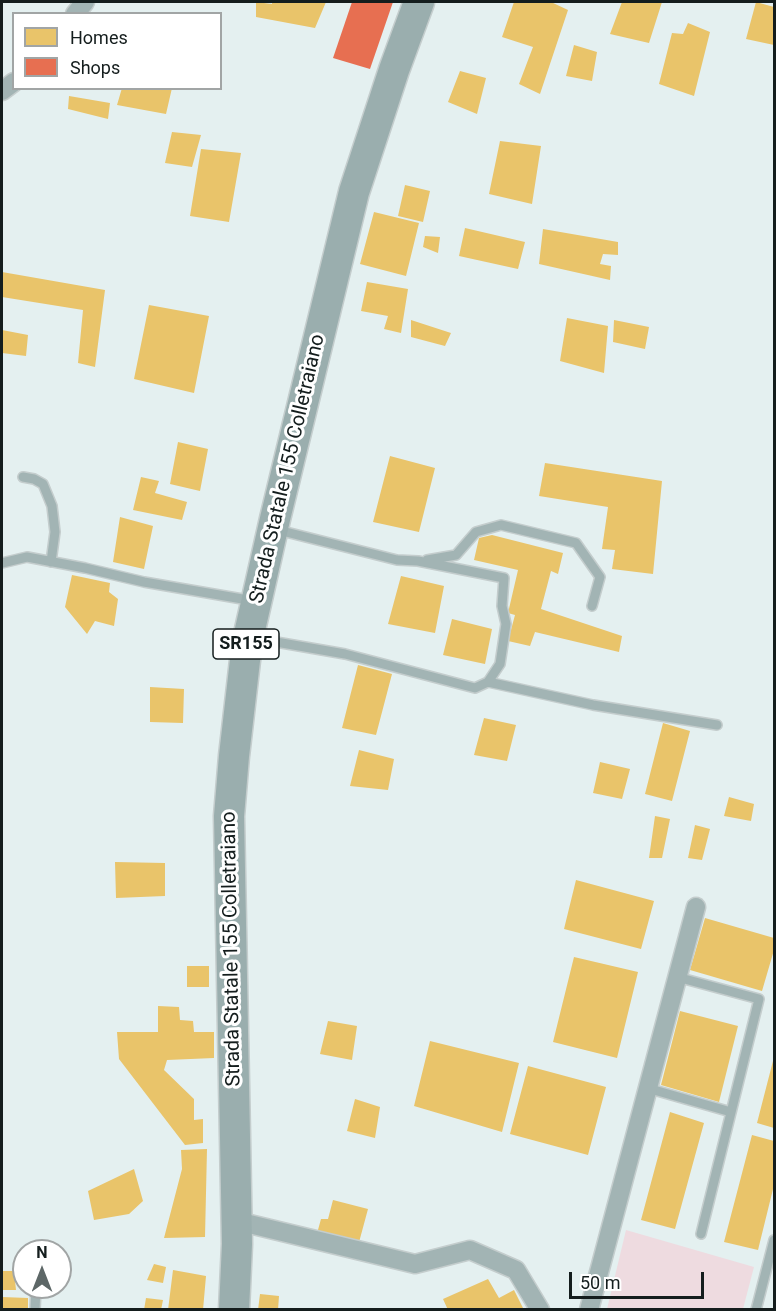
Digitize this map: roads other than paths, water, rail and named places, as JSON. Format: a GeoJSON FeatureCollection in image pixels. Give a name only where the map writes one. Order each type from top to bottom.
{"type":"FeatureCollection","features":[{"type":"Feature","properties":{"kind":"main road","name":"Strada Statale 155 Colletraiano"},"geometry":{"type":"LineString","coordinates":[[234,1310],[237,1221],[230,816],[234,756],[248,637],[354,192],[418,2]]}},
{"type":"Feature","properties":{"kind":"street"},"geometry":{"type":"LineString","coordinates":[[589,1310],[696,907]]}},
{"type":"Feature","properties":{"kind":"street"},"geometry":{"type":"LineString","coordinates":[[237,1221],[415,1264],[470,1250],[516,1270],[540,1310]]}},
{"type":"Feature","properties":{"kind":"lane"},"geometry":{"type":"LineString","coordinates":[[23,477],[43,484],[52,506],[55,532],[51,562]]}},
{"type":"Feature","properties":{"kind":"lane"},"geometry":{"type":"LineString","coordinates":[[418,561],[456,555],[476,532],[501,525],[576,543],[600,577],[592,606]]}},
{"type":"Feature","properties":{"kind":"lane"},"geometry":{"type":"LineString","coordinates":[[248,637],[345,654],[476,688],[488,681],[500,664],[506,624],[502,606],[504,578],[418,561],[397,560],[273,529]]}},
{"type":"Feature","properties":{"kind":"lane"},"geometry":{"type":"LineString","coordinates":[[2,563],[27,557],[144,582],[256,602]]}},
{"type":"Feature","properties":{"kind":"lane"},"geometry":{"type":"LineString","coordinates":[[488,681],[593,705],[717,725]]}},
{"type":"Feature","properties":{"kind":"lane"},"geometry":{"type":"LineString","coordinates":[[677,977],[759,999],[700,1234]]}},
{"type":"Feature","properties":{"kind":"lane"},"geometry":{"type":"LineString","coordinates":[[647,1088],[731,1112]]}},
{"type":"Feature","properties":{"kind":"lane"},"geometry":{"type":"LineString","coordinates":[[756,1310],[774,1240]]}}]}
